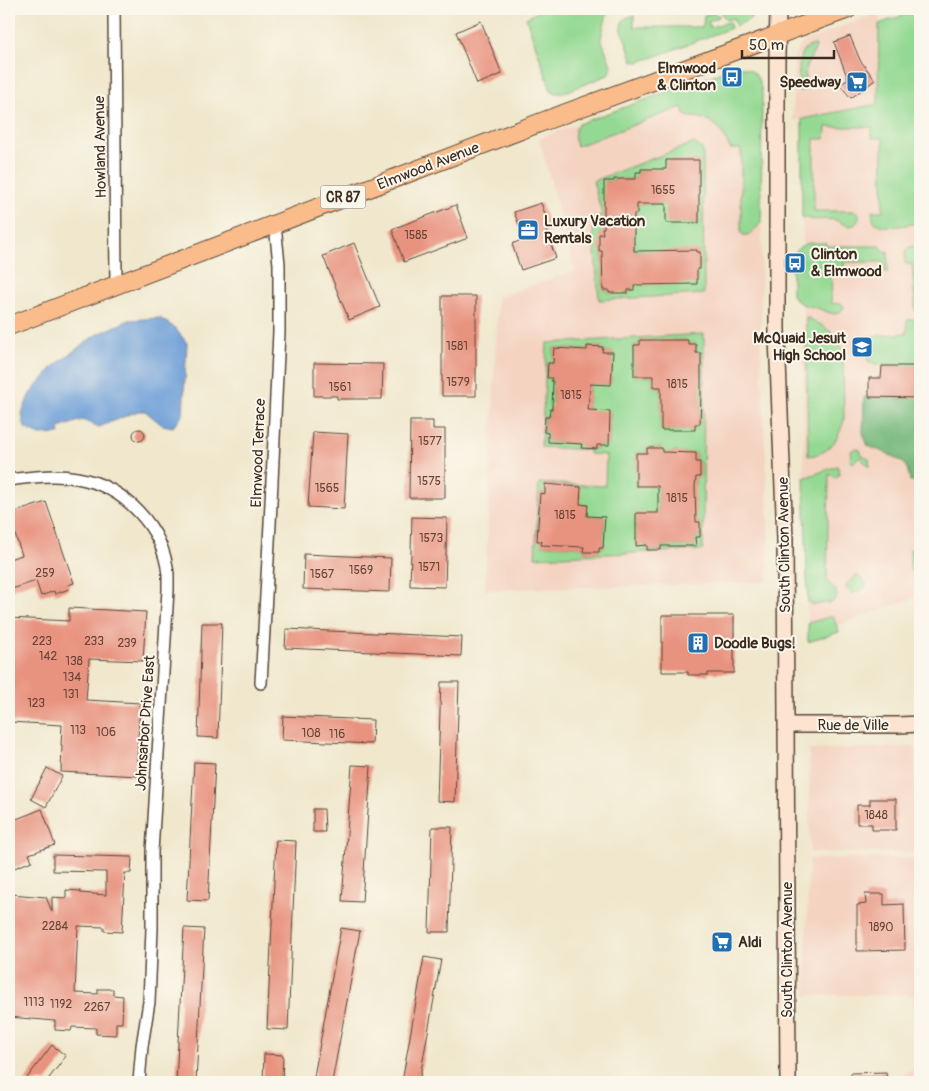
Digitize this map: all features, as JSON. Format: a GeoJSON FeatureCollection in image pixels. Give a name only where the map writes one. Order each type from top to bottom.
{"type":"FeatureCollection","features":[{"type":"Feature","properties":{"kind":"main road","name":"Elmwood Avenue"},"geometry":{"type":"LineString","coordinates":[[9,326],[358,192],[848,9]]}},
{"type":"Feature","properties":{"kind":"street","name":"Howland Avenue"},"geometry":{"type":"LineString","coordinates":[[114,9],[116,285]]}},
{"type":"Feature","properties":{"kind":"street","name":"South Clinton Avenue"},"geometry":{"type":"LineString","coordinates":[[778,9],[777,337],[785,516],[788,1082]]}},
{"type":"Feature","properties":{"kind":"street","name":"Elmwood Terrace"},"geometry":{"type":"LineString","coordinates":[[261,682],[279,332],[279,264],[275,225]]}},
{"type":"Feature","properties":{"kind":"street","name":"Johnsarbor Drive East"},"geometry":{"type":"LineString","coordinates":[[9,480],[60,476],[78,478],[103,486],[127,501],[144,519],[156,537],[166,563],[168,590],[153,843],[149,1002],[139,1082]]}},
{"type":"Feature","properties":{"kind":"street","name":"Rue de Ville"},"geometry":{"type":"LineString","coordinates":[[786,725],[920,724]]}},
{"type":"Feature","properties":{"kind":"shaded area","name":"McQuaid Jesuit High School"},"geometry":{"type":"Polygon","coordinates":[[[920,9],[920,596],[808,636],[804,478],[802,119],[793,121],[793,60],[800,46],[805,41],[880,12],[880,24],[920,9]]]}},
{"type":"Feature","properties":{"kind":"shaded area"},"geometry":{"type":"Polygon","coordinates":[[[740,67],[754,73],[760,84],[762,94],[761,356],[768,512],[768,582],[485,590],[498,297],[575,271],[539,138],[740,67]]]}},
{"type":"Feature","properties":{"kind":"shaded area"},"geometry":{"type":"Polygon","coordinates":[[[915,746],[915,853],[810,852],[809,750],[915,746]]]}},
{"type":"Feature","properties":{"kind":"shaded area"},"geometry":{"type":"Polygon","coordinates":[[[920,858],[920,1082],[900,1082],[900,1075],[916,1069],[913,995],[805,995],[809,859],[920,858]]]}},
{"type":"Feature","properties":{"kind":"green space"},"geometry":{"type":"Polygon","coordinates":[[[543,9],[608,9],[601,38],[612,68],[608,75],[563,93],[556,93],[551,90],[526,18],[543,9]]]}},
{"type":"Feature","properties":{"kind":"green space"},"geometry":{"type":"Polygon","coordinates":[[[721,9],[726,9],[729,13],[733,9],[756,9],[750,19],[736,26],[733,18],[726,20],[721,9]]]}},
{"type":"Feature","properties":{"kind":"green space"},"geometry":{"type":"Polygon","coordinates":[[[920,9],[920,222],[891,227],[880,225],[874,221],[872,211],[883,211],[883,138],[872,138],[872,127],[826,127],[825,139],[814,139],[814,211],[855,211],[859,214],[857,223],[849,226],[835,220],[802,217],[802,119],[878,104],[879,24],[920,9]]]}},
{"type":"Feature","properties":{"kind":"green space"},"geometry":{"type":"Polygon","coordinates":[[[713,13],[720,16],[708,22],[710,27],[729,22],[731,28],[654,57],[638,62],[633,61],[621,28],[623,21],[627,18],[634,16],[634,27],[703,27],[704,15],[713,13]]]}},
{"type":"Feature","properties":{"kind":"green space"},"geometry":{"type":"Polygon","coordinates":[[[815,45],[816,48],[806,67],[804,90],[799,91],[800,58],[806,48],[815,45]]]}},
{"type":"Feature","properties":{"kind":"green space"},"geometry":{"type":"Polygon","coordinates":[[[740,67],[750,70],[756,76],[762,94],[761,222],[749,234],[743,235],[741,233],[741,149],[730,149],[726,139],[713,124],[702,118],[685,115],[682,107],[577,146],[574,135],[578,124],[740,67]]]}},
{"type":"Feature","properties":{"kind":"green space"},"geometry":{"type":"Polygon","coordinates":[[[694,143],[703,150],[704,294],[599,300],[592,218],[602,215],[593,181],[694,143]],[[636,172],[636,179],[605,181],[605,214],[637,214],[637,204],[666,204],[667,223],[699,223],[666,172],[636,172]],[[603,228],[603,234],[599,234],[602,251],[603,290],[609,290],[609,293],[633,290],[634,281],[697,283],[697,269],[700,269],[699,252],[634,251],[634,228],[603,228]]]}},
{"type":"Feature","properties":{"kind":"green space"},"geometry":{"type":"Polygon","coordinates":[[[810,243],[826,243],[826,246],[880,246],[885,252],[888,251],[888,272],[885,272],[884,262],[844,262],[844,272],[832,272],[831,303],[842,304],[844,306],[841,310],[835,314],[803,304],[792,295],[792,259],[799,248],[810,243]]]}},
{"type":"Feature","properties":{"kind":"green space"},"geometry":{"type":"Polygon","coordinates":[[[920,244],[920,366],[882,366],[868,361],[863,337],[907,333],[907,320],[916,319],[912,264],[905,264],[905,255],[909,248],[920,244]]]}},
{"type":"Feature","properties":{"kind":"green space"},"geometry":{"type":"Polygon","coordinates":[[[806,317],[831,332],[843,350],[844,420],[842,427],[832,445],[816,455],[808,456],[806,317]]]}},
{"type":"Feature","properties":{"kind":"green space"},"geometry":{"type":"Polygon","coordinates":[[[704,334],[703,550],[535,557],[539,483],[605,486],[606,455],[589,454],[589,450],[541,447],[547,343],[704,334]],[[640,340],[640,345],[634,345],[634,376],[653,376],[653,387],[661,387],[661,430],[695,430],[695,424],[700,424],[701,353],[696,353],[696,344],[688,344],[687,340],[672,340],[672,344],[640,340]],[[588,346],[587,350],[554,348],[553,363],[548,363],[547,377],[552,378],[552,381],[557,381],[553,386],[552,403],[556,404],[556,409],[550,409],[549,417],[545,417],[544,432],[548,433],[548,442],[582,444],[582,448],[597,449],[597,445],[609,445],[610,412],[588,410],[590,384],[611,384],[613,352],[602,352],[602,347],[588,346]],[[647,448],[647,453],[636,453],[636,485],[658,486],[658,513],[636,514],[636,545],[647,545],[647,550],[661,550],[661,546],[695,546],[695,537],[700,537],[700,522],[696,522],[691,486],[695,486],[696,477],[700,477],[700,462],[696,462],[696,453],[677,453],[677,451],[662,453],[661,448],[647,448]],[[545,484],[545,494],[541,493],[537,540],[542,541],[542,545],[584,547],[584,552],[599,552],[599,548],[603,548],[605,517],[587,516],[587,505],[580,504],[580,487],[545,484]]]}},
{"type":"Feature","properties":{"kind":"green space"},"geometry":{"type":"Polygon","coordinates":[[[920,391],[919,481],[910,481],[907,468],[902,462],[868,446],[863,433],[864,397],[905,398],[920,391]]]}},
{"type":"Feature","properties":{"kind":"green space"},"geometry":{"type":"Polygon","coordinates":[[[856,448],[869,459],[870,467],[859,457],[853,463],[850,461],[851,451],[856,448]]]}},
{"type":"Feature","properties":{"kind":"green space"},"geometry":{"type":"Polygon","coordinates":[[[837,466],[839,474],[836,478],[829,474],[827,581],[836,590],[837,595],[833,602],[813,605],[808,602],[804,478],[837,466]]]}},
{"type":"Feature","properties":{"kind":"green space"},"geometry":{"type":"Polygon","coordinates":[[[910,549],[920,550],[920,559],[915,561],[917,569],[912,572],[910,570],[910,549]]]}},
{"type":"Feature","properties":{"kind":"green space"},"geometry":{"type":"Polygon","coordinates":[[[857,575],[866,583],[866,586],[861,591],[852,593],[846,588],[847,584],[857,575]]]}},
{"type":"Feature","properties":{"kind":"green space"},"geometry":{"type":"Polygon","coordinates":[[[833,616],[839,632],[808,642],[808,623],[833,616]]]}},
{"type":"Feature","properties":{"kind":"water"},"geometry":{"type":"Polygon","coordinates":[[[160,318],[175,328],[187,343],[183,415],[173,427],[162,425],[145,411],[138,411],[99,427],[82,420],[59,428],[60,434],[40,435],[25,428],[22,414],[29,395],[54,366],[94,336],[129,320],[160,318]]]}},
{"type":"Feature","properties":{"kind":"building"},"geometry":{"type":"Polygon","coordinates":[[[481,21],[502,74],[477,84],[456,32],[481,21]]]}},
{"type":"Feature","properties":{"kind":"building"},"geometry":{"type":"Polygon","coordinates":[[[850,36],[860,60],[875,80],[851,98],[840,85],[848,79],[834,42],[850,36]]]}},
{"type":"Feature","properties":{"kind":"building"},"geometry":{"type":"Polygon","coordinates":[[[666,160],[699,160],[699,223],[666,223],[666,204],[637,204],[637,214],[634,214],[634,251],[697,250],[697,252],[700,252],[700,269],[697,269],[697,284],[634,285],[634,290],[628,290],[628,293],[609,293],[609,290],[603,290],[602,251],[599,251],[599,234],[603,234],[602,228],[604,228],[604,181],[636,179],[636,172],[641,172],[641,169],[666,169],[666,160]]]}},
{"type":"Feature","properties":{"kind":"building"},"geometry":{"type":"Polygon","coordinates":[[[541,203],[551,230],[546,231],[556,258],[521,270],[512,244],[524,239],[514,212],[541,203]]]}},
{"type":"Feature","properties":{"kind":"building"},"geometry":{"type":"Polygon","coordinates":[[[456,205],[468,238],[404,262],[392,229],[456,205]]]}},
{"type":"Feature","properties":{"kind":"building"},"geometry":{"type":"Polygon","coordinates":[[[354,243],[380,307],[349,320],[323,256],[354,243]]]}},
{"type":"Feature","properties":{"kind":"building"},"geometry":{"type":"Polygon","coordinates":[[[442,296],[476,296],[476,396],[442,396],[442,296]]]}},
{"type":"Feature","properties":{"kind":"building"},"geometry":{"type":"Polygon","coordinates":[[[640,340],[688,340],[688,344],[696,344],[696,353],[701,353],[701,396],[700,424],[695,424],[695,430],[661,430],[661,387],[653,387],[653,376],[634,376],[634,345],[640,345],[640,340]]]}},
{"type":"Feature","properties":{"kind":"building"},"geometry":{"type":"Polygon","coordinates":[[[587,346],[603,347],[602,352],[613,352],[611,385],[590,384],[588,410],[610,411],[609,445],[597,445],[597,449],[581,448],[582,444],[548,442],[548,433],[544,432],[545,417],[549,417],[550,409],[552,409],[553,381],[551,381],[552,378],[547,378],[548,363],[553,363],[554,348],[587,350],[587,346]]]}},
{"type":"Feature","properties":{"kind":"building"},"geometry":{"type":"Polygon","coordinates":[[[314,363],[383,364],[382,399],[337,399],[337,396],[314,396],[314,363]]]}},
{"type":"Feature","properties":{"kind":"building","name":"McQuaid Jesuit High School"},"geometry":{"type":"Polygon","coordinates":[[[882,366],[920,366],[920,398],[869,397],[869,378],[881,378],[882,366]]]}},
{"type":"Feature","properties":{"kind":"building"},"geometry":{"type":"Polygon","coordinates":[[[410,421],[433,421],[433,429],[445,429],[445,498],[409,498],[410,421]]]}},
{"type":"Feature","properties":{"kind":"building"},"geometry":{"type":"Polygon","coordinates":[[[137,429],[141,429],[145,435],[141,441],[137,441],[133,437],[133,433],[137,429]]]}},
{"type":"Feature","properties":{"kind":"building"},"geometry":{"type":"Polygon","coordinates":[[[313,432],[348,434],[344,509],[308,507],[313,432]]]}},
{"type":"Feature","properties":{"kind":"building"},"geometry":{"type":"Polygon","coordinates":[[[647,448],[662,448],[662,452],[696,453],[696,462],[700,462],[700,477],[696,477],[695,486],[696,522],[700,522],[700,537],[695,537],[696,546],[661,546],[661,550],[647,550],[647,545],[636,546],[636,513],[658,513],[658,486],[636,486],[636,453],[647,453],[647,448]]]}},
{"type":"Feature","properties":{"kind":"building"},"geometry":{"type":"Polygon","coordinates":[[[545,484],[581,487],[580,504],[588,505],[587,516],[605,517],[603,548],[599,548],[599,552],[583,552],[584,547],[541,545],[542,541],[537,541],[540,493],[545,494],[545,484]]]}},
{"type":"Feature","properties":{"kind":"building"},"geometry":{"type":"Polygon","coordinates":[[[46,502],[74,583],[68,585],[69,589],[55,594],[54,591],[41,596],[36,581],[9,590],[9,559],[22,555],[9,514],[46,502]]]}},
{"type":"Feature","properties":{"kind":"building"},"geometry":{"type":"Polygon","coordinates":[[[412,517],[447,518],[445,587],[410,586],[412,517]]]}},
{"type":"Feature","properties":{"kind":"building"},"geometry":{"type":"Polygon","coordinates":[[[304,554],[391,558],[390,592],[303,589],[304,554]]]}},
{"type":"Feature","properties":{"kind":"building"},"geometry":{"type":"Polygon","coordinates":[[[69,608],[146,612],[143,661],[89,659],[86,700],[140,703],[137,760],[140,760],[139,776],[61,772],[62,725],[9,722],[9,618],[69,621],[69,608]]]}},
{"type":"Feature","properties":{"kind":"building","name":"Doodle Bugs!"},"geometry":{"type":"Polygon","coordinates":[[[662,615],[734,615],[734,673],[688,675],[688,672],[662,672],[662,615]]]}},
{"type":"Feature","properties":{"kind":"building"},"geometry":{"type":"Polygon","coordinates":[[[202,623],[222,623],[218,738],[198,737],[202,623]]]}},
{"type":"Feature","properties":{"kind":"building"},"geometry":{"type":"Polygon","coordinates":[[[286,629],[462,637],[461,656],[285,648],[286,629]]]}},
{"type":"Feature","properties":{"kind":"building"},"geometry":{"type":"Polygon","coordinates":[[[441,682],[459,682],[455,802],[437,801],[441,682]]]}},
{"type":"Feature","properties":{"kind":"building"},"geometry":{"type":"Polygon","coordinates":[[[283,716],[373,720],[372,744],[282,740],[283,716]]]}},
{"type":"Feature","properties":{"kind":"building"},"geometry":{"type":"Polygon","coordinates":[[[194,762],[215,763],[208,901],[187,900],[194,762]]]}},
{"type":"Feature","properties":{"kind":"building"},"geometry":{"type":"Polygon","coordinates":[[[352,765],[371,766],[362,902],[342,901],[352,765]]]}},
{"type":"Feature","properties":{"kind":"building"},"geometry":{"type":"Polygon","coordinates":[[[47,768],[62,776],[46,807],[31,799],[47,768]]]}},
{"type":"Feature","properties":{"kind":"building"},"geometry":{"type":"Polygon","coordinates":[[[870,799],[896,799],[896,830],[872,830],[872,824],[857,824],[857,805],[870,805],[870,799]]]}},
{"type":"Feature","properties":{"kind":"building"},"geometry":{"type":"Polygon","coordinates":[[[42,809],[55,845],[29,854],[32,861],[12,869],[9,860],[9,822],[42,809]]]}},
{"type":"Feature","properties":{"kind":"building"},"geometry":{"type":"Polygon","coordinates":[[[313,809],[324,809],[325,832],[313,832],[313,809]]]}},
{"type":"Feature","properties":{"kind":"building"},"geometry":{"type":"Polygon","coordinates":[[[432,827],[452,827],[449,932],[429,932],[432,827]]]}},
{"type":"Feature","properties":{"kind":"building"},"geometry":{"type":"Polygon","coordinates":[[[276,840],[296,841],[288,1030],[267,1029],[276,840]]]}},
{"type":"Feature","properties":{"kind":"building"},"geometry":{"type":"Polygon","coordinates":[[[53,855],[132,857],[131,873],[125,873],[122,932],[104,931],[104,927],[78,926],[75,993],[98,994],[98,989],[113,989],[113,995],[123,996],[122,1023],[116,1023],[116,1035],[96,1034],[96,1028],[72,1027],[71,1031],[55,1030],[55,1021],[9,1017],[9,899],[11,899],[11,894],[46,897],[52,912],[52,897],[66,898],[66,890],[106,895],[106,872],[53,871],[53,855]]]}},
{"type":"Feature","properties":{"kind":"building"},"geometry":{"type":"Polygon","coordinates":[[[865,894],[884,894],[884,905],[904,904],[905,950],[857,951],[857,905],[866,904],[865,894]]]}},
{"type":"Feature","properties":{"kind":"building"},"geometry":{"type":"Polygon","coordinates":[[[184,928],[204,929],[196,1082],[176,1082],[184,928]]]}},
{"type":"Feature","properties":{"kind":"building"},"geometry":{"type":"Polygon","coordinates":[[[341,928],[360,931],[332,1082],[313,1082],[341,928]]]}},
{"type":"Feature","properties":{"kind":"building"},"geometry":{"type":"Polygon","coordinates":[[[424,957],[441,960],[419,1082],[402,1082],[424,957]]]}},
{"type":"Feature","properties":{"kind":"building"},"geometry":{"type":"Polygon","coordinates":[[[52,1045],[66,1056],[46,1082],[24,1082],[52,1045]]]}},
{"type":"Feature","properties":{"kind":"building"},"geometry":{"type":"Polygon","coordinates":[[[264,1054],[283,1055],[282,1082],[263,1082],[264,1054]]]}},
{"type":"Feature","properties":{"kind":"building"},"geometry":{"type":"Polygon","coordinates":[[[886,1072],[887,1082],[851,1082],[851,1073],[886,1072]]]}},
{"type":"Feature","properties":{"kind":"place","name":"Elmwood & Clinton"},"geometry":{"type":"Point","coordinates":[732,77]}},
{"type":"Feature","properties":{"kind":"place","name":"Speedway"},"geometry":{"type":"Point","coordinates":[857,82]}},
{"type":"Feature","properties":{"kind":"place","name":"Luxury Vacation Rentals"},"geometry":{"type":"Point","coordinates":[528,230]}},
{"type":"Feature","properties":{"kind":"place","name":"Clinton & Elmwood"},"geometry":{"type":"Point","coordinates":[795,263]}},
{"type":"Feature","properties":{"kind":"place","name":"McQuaid Jesuit High School"},"geometry":{"type":"Point","coordinates":[862,347]}},
{"type":"Feature","properties":{"kind":"place","name":"Doodle Bugs!"},"geometry":{"type":"Point","coordinates":[698,643]}},
{"type":"Feature","properties":{"kind":"place","name":"Aldi"},"geometry":{"type":"Point","coordinates":[722,942]}}]}
